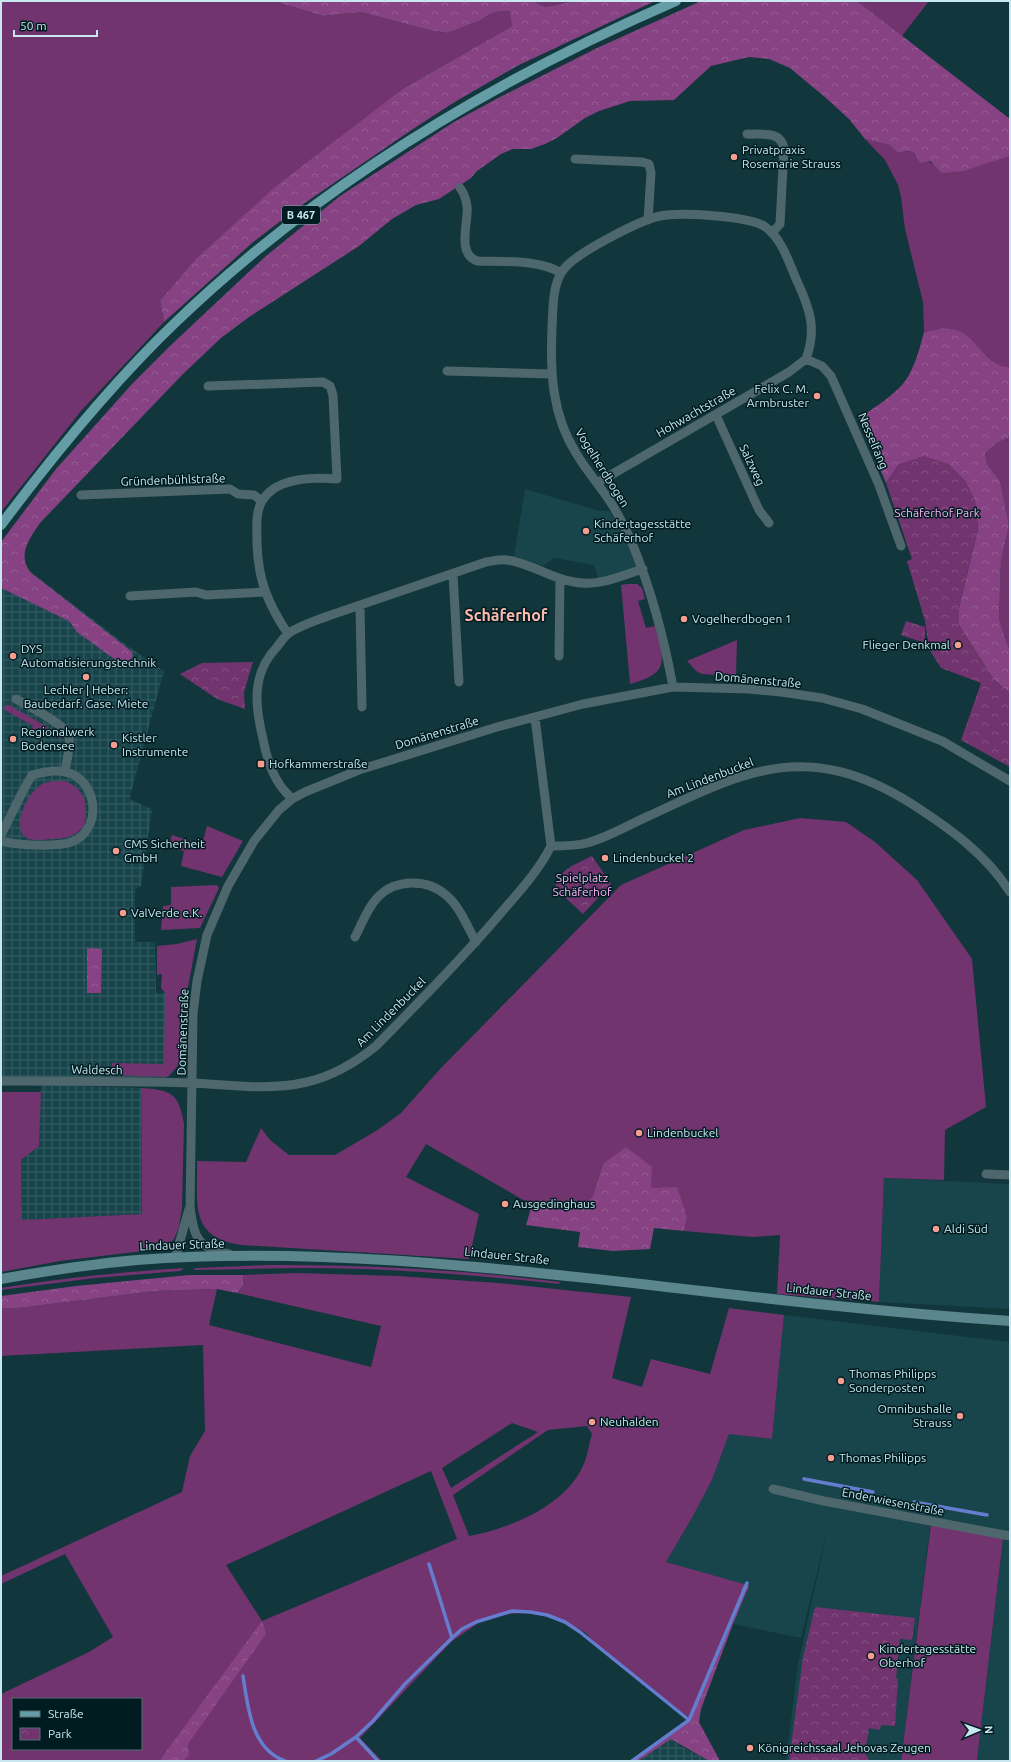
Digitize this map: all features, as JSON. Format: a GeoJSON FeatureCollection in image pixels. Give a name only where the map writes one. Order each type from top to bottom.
{"type":"FeatureCollection","features":[{"type":"Feature","properties":{"kind":"main road","name":"B 467"},"geometry":{"type":"LineString","coordinates":[[1,525],[55,454],[133,366],[177,321],[220,281],[327,195],[394,150],[461,108],[553,59],[676,1]]}},
{"type":"Feature","properties":{"kind":"main road","name":"Lindauer Straße"},"geometry":{"type":"LineString","coordinates":[[1,1279],[97,1264],[175,1258],[239,1256],[366,1260],[469,1265],[777,1300],[1010,1321]]}},
{"type":"Feature","properties":{"kind":"street"},"geometry":{"type":"LineString","coordinates":[[747,134],[778,136],[782,140],[784,148],[780,224],[772,233]]}},
{"type":"Feature","properties":{"kind":"street"},"geometry":{"type":"LineString","coordinates":[[575,159],[642,162],[649,164],[648,220]]}},
{"type":"Feature","properties":{"kind":"street"},"geometry":{"type":"LineString","coordinates":[[460,188],[467,205],[465,244],[467,254],[471,259],[477,261],[541,264],[561,273],[569,264],[620,232],[659,216],[673,215],[736,218],[753,221],[764,226],[777,239],[809,308],[812,324],[812,338],[806,359]]}},
{"type":"Feature","properties":{"kind":"street","name":"Vogelherdbogen"},"geometry":{"type":"LineString","coordinates":[[561,273],[554,297],[551,374],[559,419],[566,437],[576,454],[614,507],[643,569],[668,660],[673,687]]}},
{"type":"Feature","properties":{"kind":"street","name":"Hohwachtstraße"},"geometry":{"type":"LineString","coordinates":[[597,483],[789,372],[806,359]]}},
{"type":"Feature","properties":{"kind":"street","name":"Nesselfang"},"geometry":{"type":"LineString","coordinates":[[806,359],[822,366],[831,376],[879,485],[901,546]]}},
{"type":"Feature","properties":{"kind":"street"},"geometry":{"type":"LineString","coordinates":[[447,371],[551,374]]}},
{"type":"Feature","properties":{"kind":"street"},"geometry":{"type":"LineString","coordinates":[[208,386],[323,382],[330,386],[334,395],[337,479],[313,477],[297,480],[274,489],[262,501],[257,522],[257,544],[260,576],[264,592],[276,616],[288,634]]}},
{"type":"Feature","properties":{"kind":"street","name":"Salzweg"},"geometry":{"type":"LineString","coordinates":[[716,415],[759,510],[769,523]]}},
{"type":"Feature","properties":{"kind":"street","name":"Gründenbühlstraße"},"geometry":{"type":"LineString","coordinates":[[81,495],[230,489],[238,494],[254,495],[262,501]]}},
{"type":"Feature","properties":{"kind":"street"},"geometry":{"type":"LineString","coordinates":[[292,799],[280,785],[269,762],[257,714],[256,703],[258,681],[264,665],[273,650],[288,634],[307,624],[486,562],[508,560],[524,564],[560,579],[575,583],[607,581],[643,569]]}},
{"type":"Feature","properties":{"kind":"street"},"geometry":{"type":"LineString","coordinates":[[453,574],[459,682]]}},
{"type":"Feature","properties":{"kind":"street"},"geometry":{"type":"LineString","coordinates":[[559,656],[560,579]]}},
{"type":"Feature","properties":{"kind":"street"},"geometry":{"type":"LineString","coordinates":[[130,596],[196,592],[206,595],[264,592]]}},
{"type":"Feature","properties":{"kind":"street"},"geometry":{"type":"LineString","coordinates":[[360,606],[362,707]]}},
{"type":"Feature","properties":{"kind":"street","name":"Domänenstraße"},"geometry":{"type":"LineString","coordinates":[[239,1256],[214,1251],[200,1242],[193,1226],[190,1208],[194,1004],[200,961],[206,935],[228,886],[254,840],[279,810],[292,799],[319,785],[359,770],[497,727],[583,704],[673,687],[749,689],[781,692],[822,698],[862,709],[942,741],[1010,781]]}},
{"type":"Feature","properties":{"kind":"street"},"geometry":{"type":"LineString","coordinates":[[16,700],[51,720],[67,732],[70,738],[65,772]]}},
{"type":"Feature","properties":{"kind":"street"},"geometry":{"type":"LineString","coordinates":[[535,718],[551,846]]}},
{"type":"Feature","properties":{"kind":"street","name":"Am Lindenbuckel"},"geometry":{"type":"LineString","coordinates":[[193,1083],[248,1087],[274,1087],[307,1082],[358,1061],[376,1046],[476,942],[528,882],[545,858],[551,846],[587,843],[681,800],[741,776],[767,769],[790,766],[826,768],[861,777],[878,784],[930,816],[974,849],[991,866],[1010,892]]}},
{"type":"Feature","properties":{"kind":"street"},"geometry":{"type":"LineString","coordinates":[[1,835],[32,775],[52,771],[65,772],[76,776],[91,797],[94,813],[92,823],[87,830],[73,841],[60,843],[16,844],[1,841]]}},
{"type":"Feature","properties":{"kind":"street"},"geometry":{"type":"LineString","coordinates":[[355,937],[368,911],[378,897],[393,887],[407,883],[432,887],[441,891],[448,897],[476,942]]}},
{"type":"Feature","properties":{"kind":"street","name":"Waldesch"},"geometry":{"type":"LineString","coordinates":[[1,1081],[193,1083]]}},
{"type":"Feature","properties":{"kind":"street"},"geometry":{"type":"LineString","coordinates":[[986,1174],[1010,1175]]}},
{"type":"Feature","properties":{"kind":"street","name":"Domänenstraße"},"geometry":{"type":"LineString","coordinates":[[175,1258],[190,1208]]}},
{"type":"Feature","properties":{"kind":"street","name":"Enderwiesenstraße"},"geometry":{"type":"LineString","coordinates":[[773,1489],[824,1501],[1010,1536]]}},
{"type":"Feature","properties":{"kind":"shaded area"},"geometry":{"type":"Polygon","coordinates":[[[525,489],[600,511],[610,511],[627,543],[638,569],[599,581],[594,565],[554,558],[543,566],[514,556],[525,489]]]}},
{"type":"Feature","properties":{"kind":"shaded area"},"geometry":{"type":"Polygon","coordinates":[[[25,564],[31,572],[125,644],[164,671],[130,796],[131,800],[152,809],[141,886],[135,890],[135,942],[155,942],[156,993],[165,993],[165,1078],[79,1077],[78,1086],[141,1088],[142,1214],[22,1220],[21,1160],[39,1146],[41,1081],[1,1081],[1,571],[25,564]]]}},
{"type":"Feature","properties":{"kind":"shaded area"},"geometry":{"type":"Polygon","coordinates":[[[884,1178],[1010,1184],[1010,1309],[879,1302],[884,1178]]]}},
{"type":"Feature","properties":{"kind":"shaded area"},"geometry":{"type":"Polygon","coordinates":[[[784,1315],[1010,1342],[1010,1761],[977,1760],[1003,1539],[931,1518],[901,1761],[786,1761],[798,1664],[828,1528],[801,1638],[733,1624],[749,1586],[666,1562],[712,1480],[729,1433],[772,1439],[784,1315]]]}},
{"type":"Feature","properties":{"kind":"shaded area"},"geometry":{"type":"Polygon","coordinates":[[[671,1739],[681,1746],[709,1761],[637,1761],[671,1739]]]}},
{"type":"Feature","properties":{"kind":"green space"},"geometry":{"type":"Polygon","coordinates":[[[1,1],[274,1],[323,16],[361,12],[429,30],[447,33],[479,21],[494,12],[511,11],[512,26],[404,88],[160,301],[164,322],[81,411],[1,512],[1,1]]]}},
{"type":"Feature","properties":{"kind":"green space"},"geometry":{"type":"Polygon","coordinates":[[[274,1],[533,1],[545,7],[575,1],[655,1],[517,66],[453,103],[410,131],[296,209],[252,243],[164,322],[160,301],[196,259],[275,187],[404,88],[512,26],[510,11],[494,12],[479,21],[447,33],[429,30],[361,12],[323,16],[274,1]]]}},
{"type":"Feature","properties":{"kind":"green space"},"geometry":{"type":"Polygon","coordinates":[[[533,1],[575,1],[545,7],[533,1]]]}},
{"type":"Feature","properties":{"kind":"green space"},"geometry":{"type":"Polygon","coordinates":[[[701,1],[857,1],[1010,119],[1010,156],[963,171],[942,173],[930,161],[920,163],[914,152],[906,151],[898,153],[890,145],[865,139],[849,119],[790,68],[769,59],[749,57],[711,66],[674,100],[630,101],[599,111],[585,118],[557,138],[545,144],[531,149],[513,149],[501,154],[477,171],[471,178],[439,199],[416,205],[392,219],[359,246],[249,317],[221,338],[183,374],[40,523],[26,546],[25,559],[26,565],[30,572],[131,651],[133,656],[125,665],[77,632],[69,621],[1,588],[1,542],[56,469],[132,384],[171,345],[266,256],[340,196],[454,122],[597,48],[701,1]]]}},
{"type":"Feature","properties":{"kind":"green space"},"geometry":{"type":"Polygon","coordinates":[[[857,1],[929,1],[902,36],[857,1]]]}},
{"type":"Feature","properties":{"kind":"green space"},"geometry":{"type":"Polygon","coordinates":[[[865,139],[891,145],[898,153],[906,151],[914,152],[934,165],[996,159],[1010,156],[1010,367],[1001,368],[961,332],[943,328],[924,332],[923,302],[905,229],[898,185],[885,160],[865,139]]]}},
{"type":"Feature","properties":{"kind":"green space"},"geometry":{"type":"Polygon","coordinates":[[[943,328],[961,332],[973,341],[990,359],[1002,366],[1010,367],[1010,437],[995,444],[985,453],[987,464],[1000,481],[1009,525],[1001,561],[999,619],[1010,649],[1010,693],[994,680],[959,625],[959,608],[978,529],[975,501],[965,481],[948,464],[899,464],[886,483],[859,418],[890,396],[904,383],[912,370],[924,332],[943,328]]]}},
{"type":"Feature","properties":{"kind":"green space"},"geometry":{"type":"Polygon","coordinates":[[[1010,437],[1010,649],[999,619],[1001,561],[1009,525],[1000,481],[987,464],[985,452],[995,444],[1010,437]]]}},
{"type":"Feature","properties":{"kind":"green space","name":"Schäferhof Park"},"geometry":{"type":"Polygon","coordinates":[[[924,456],[948,464],[965,481],[975,501],[978,529],[959,608],[959,625],[994,680],[1010,693],[1010,767],[961,740],[981,683],[941,668],[929,649],[925,621],[907,561],[912,559],[886,483],[899,464],[924,456]]]}},
{"type":"Feature","properties":{"kind":"green space"},"geometry":{"type":"Polygon","coordinates":[[[637,584],[642,588],[645,599],[638,601],[646,628],[655,626],[662,656],[661,664],[658,670],[643,680],[630,684],[621,585],[637,584]]]}},
{"type":"Feature","properties":{"kind":"green space"},"geometry":{"type":"Polygon","coordinates":[[[906,621],[925,627],[925,643],[901,635],[906,621]]]}},
{"type":"Feature","properties":{"kind":"green space"},"geometry":{"type":"Polygon","coordinates":[[[737,640],[736,676],[702,674],[696,671],[687,661],[737,640]]]}},
{"type":"Feature","properties":{"kind":"green space"},"geometry":{"type":"Polygon","coordinates":[[[253,662],[244,692],[245,709],[217,699],[180,674],[202,663],[253,662]]]}},
{"type":"Feature","properties":{"kind":"green space"},"geometry":{"type":"Polygon","coordinates":[[[6,705],[9,705],[58,733],[62,740],[40,728],[36,729],[33,733],[30,731],[33,726],[3,709],[6,705]]]}},
{"type":"Feature","properties":{"kind":"green space"},"geometry":{"type":"Polygon","coordinates":[[[64,781],[70,783],[78,789],[84,798],[86,815],[81,829],[74,834],[58,839],[34,840],[23,835],[20,829],[20,821],[29,797],[40,785],[46,782],[64,781]]]}},
{"type":"Feature","properties":{"kind":"green space"},"geometry":{"type":"Polygon","coordinates":[[[800,818],[846,822],[875,842],[917,880],[972,959],[986,1107],[945,1130],[944,1180],[884,1178],[879,1302],[777,1294],[780,1235],[753,1237],[684,1231],[687,1217],[651,1188],[603,1164],[592,1198],[568,1210],[532,1205],[426,1144],[406,1177],[479,1214],[469,1259],[241,1245],[224,1241],[212,1234],[204,1226],[197,1204],[197,1161],[246,1162],[261,1128],[270,1140],[289,1155],[335,1155],[376,1131],[401,1113],[441,1068],[621,885],[744,830],[800,818]]]}},
{"type":"Feature","properties":{"kind":"green space"},"geometry":{"type":"Polygon","coordinates":[[[207,826],[243,841],[222,877],[181,866],[184,851],[169,846],[172,835],[202,845],[207,826]]]}},
{"type":"Feature","properties":{"kind":"green space","name":"Spielplatz Schäferhof"},"geometry":{"type":"Polygon","coordinates":[[[592,856],[611,884],[583,914],[555,888],[557,881],[564,871],[592,856]]]}},
{"type":"Feature","properties":{"kind":"green space"},"geometry":{"type":"Polygon","coordinates":[[[217,885],[219,888],[200,928],[161,930],[163,906],[171,905],[171,887],[217,885]]]}},
{"type":"Feature","properties":{"kind":"green space"},"geometry":{"type":"Polygon","coordinates":[[[197,939],[186,998],[185,1052],[182,1061],[168,1077],[112,1075],[112,1063],[164,1064],[165,993],[161,988],[162,974],[157,975],[157,946],[177,944],[197,939]]]}},
{"type":"Feature","properties":{"kind":"green space"},"geometry":{"type":"Polygon","coordinates":[[[87,948],[102,949],[101,993],[87,993],[87,948]]]}},
{"type":"Feature","properties":{"kind":"green space"},"geometry":{"type":"Polygon","coordinates":[[[141,1088],[159,1090],[172,1095],[176,1099],[182,1113],[184,1124],[182,1208],[179,1227],[174,1239],[166,1247],[151,1250],[60,1261],[1,1272],[1,1092],[41,1092],[39,1146],[21,1160],[22,1220],[142,1214],[141,1088]]]}},
{"type":"Feature","properties":{"kind":"green space"},"geometry":{"type":"Polygon","coordinates":[[[626,1147],[652,1167],[651,1188],[677,1187],[687,1217],[684,1231],[654,1228],[650,1249],[613,1251],[578,1247],[580,1232],[526,1225],[532,1205],[568,1210],[592,1198],[603,1164],[626,1147]]]}},
{"type":"Feature","properties":{"kind":"green space"},"geometry":{"type":"Polygon","coordinates":[[[266,1265],[377,1267],[450,1271],[560,1282],[559,1284],[464,1275],[369,1269],[305,1268],[193,1270],[196,1268],[266,1265]]]}},
{"type":"Feature","properties":{"kind":"green space"},"geometry":{"type":"Polygon","coordinates":[[[184,1268],[180,1271],[95,1278],[1,1290],[1,1288],[69,1278],[184,1268]]]}},
{"type":"Feature","properties":{"kind":"green space"},"geometry":{"type":"Polygon","coordinates":[[[297,1273],[398,1276],[498,1283],[631,1297],[612,1378],[642,1387],[651,1359],[710,1374],[729,1308],[784,1315],[772,1439],[729,1434],[712,1480],[666,1562],[744,1584],[690,1718],[597,1645],[586,1633],[560,1618],[530,1612],[500,1615],[480,1622],[451,1642],[360,1738],[382,1761],[183,1761],[188,1756],[188,1744],[198,1709],[159,1761],[1,1761],[1,1694],[89,1652],[113,1637],[65,1554],[1,1584],[1,1576],[182,1492],[190,1456],[205,1431],[203,1345],[1,1356],[1,1308],[19,1308],[155,1291],[217,1289],[209,1325],[371,1367],[381,1326],[237,1293],[243,1286],[243,1275],[297,1273]],[[512,1423],[442,1468],[451,1488],[538,1432],[512,1423]],[[587,1426],[548,1430],[453,1495],[469,1536],[503,1527],[537,1512],[566,1490],[577,1477],[585,1461],[592,1434],[587,1426]],[[431,1471],[226,1565],[262,1621],[457,1539],[431,1471]]]}},
{"type":"Feature","properties":{"kind":"green space"},"geometry":{"type":"Polygon","coordinates":[[[189,1275],[243,1275],[243,1286],[237,1293],[217,1289],[155,1291],[19,1308],[1,1308],[1,1296],[76,1286],[189,1275]]]}},
{"type":"Feature","properties":{"kind":"green space"},"geometry":{"type":"Polygon","coordinates":[[[931,1524],[1003,1539],[977,1760],[981,1761],[901,1761],[931,1524]]]}},
{"type":"Feature","properties":{"kind":"green space"},"geometry":{"type":"Polygon","coordinates":[[[744,1584],[749,1586],[701,1709],[699,1722],[720,1761],[709,1761],[671,1739],[638,1761],[630,1761],[690,1718],[744,1584]]]}},
{"type":"Feature","properties":{"kind":"green space"},"geometry":{"type":"Polygon","coordinates":[[[815,1607],[915,1618],[912,1640],[900,1639],[896,1678],[898,1679],[895,1726],[881,1725],[880,1730],[869,1728],[865,1753],[870,1761],[789,1761],[803,1657],[815,1607]]]}},
{"type":"Feature","properties":{"kind":"green space"},"geometry":{"type":"Polygon","coordinates":[[[262,1621],[266,1634],[188,1744],[189,1756],[183,1761],[159,1761],[262,1621]]]}},
{"type":"Feature","properties":{"kind":"waterway"},"geometry":{"type":"LineString","coordinates":[[804,1479],[873,1492]]}},
{"type":"Feature","properties":{"kind":"waterway"},"geometry":{"type":"LineString","coordinates":[[914,1502],[987,1515]]}},
{"type":"Feature","properties":{"kind":"waterway"},"geometry":{"type":"LineString","coordinates":[[429,1564],[452,1638]]}},
{"type":"Feature","properties":{"kind":"waterway"},"geometry":{"type":"LineString","coordinates":[[632,1761],[689,1720],[747,1583]]}},
{"type":"Feature","properties":{"kind":"waterway"},"geometry":{"type":"LineString","coordinates":[[316,1761],[331,1754],[356,1737],[373,1721],[405,1684],[462,1629],[476,1622],[512,1611],[547,1615],[565,1622],[580,1632],[689,1720]]}},
{"type":"Feature","properties":{"kind":"waterway"},"geometry":{"type":"LineString","coordinates":[[243,1676],[253,1726],[258,1737],[265,1747],[274,1755],[285,1761]]}},
{"type":"Feature","properties":{"kind":"waterway"},"geometry":{"type":"LineString","coordinates":[[356,1737],[378,1761]]}},
{"type":"Feature","properties":{"kind":"place","name":"Privatpraxis Rosemarie Strauss"},"geometry":{"type":"Point","coordinates":[734,157]}},
{"type":"Feature","properties":{"kind":"place","name":"Felix C. M. Armbruster"},"geometry":{"type":"Point","coordinates":[817,396]}},
{"type":"Feature","properties":{"kind":"place","name":"Kindertagesstätte Schäferhof"},"geometry":{"type":"Point","coordinates":[586,531]}},
{"type":"Feature","properties":{"kind":"place","name":"Vogelherdbogen 1"},"geometry":{"type":"Point","coordinates":[684,619]}},
{"type":"Feature","properties":{"kind":"place","name":"Flieger Denkmal"},"geometry":{"type":"Point","coordinates":[958,645]}},
{"type":"Feature","properties":{"kind":"place","name":"DYS Automatisierungstechnik"},"geometry":{"type":"Point","coordinates":[13,656]}},
{"type":"Feature","properties":{"kind":"place","name":"Lechler | Heber: Baubedarf. Gase. Miete"},"geometry":{"type":"Point","coordinates":[86,677]}},
{"type":"Feature","properties":{"kind":"place","name":"Regionalwerk Bodensee"},"geometry":{"type":"Point","coordinates":[13,739]}},
{"type":"Feature","properties":{"kind":"place","name":"Kistler Instrumente"},"geometry":{"type":"Point","coordinates":[114,745]}},
{"type":"Feature","properties":{"kind":"place","name":"Hofkammerstraße"},"geometry":{"type":"Point","coordinates":[261,764]}},
{"type":"Feature","properties":{"kind":"place","name":"CMS Sicherheit GmbH"},"geometry":{"type":"Point","coordinates":[116,851]}},
{"type":"Feature","properties":{"kind":"place","name":"Lindenbuckel 2"},"geometry":{"type":"Point","coordinates":[605,858]}},
{"type":"Feature","properties":{"kind":"place","name":"ValVerde e.K."},"geometry":{"type":"Point","coordinates":[123,913]}},
{"type":"Feature","properties":{"kind":"place","name":"Lindenbuckel"},"geometry":{"type":"Point","coordinates":[639,1133]}},
{"type":"Feature","properties":{"kind":"place","name":"Ausgedinghaus"},"geometry":{"type":"Point","coordinates":[505,1204]}},
{"type":"Feature","properties":{"kind":"place","name":"Aldi Süd"},"geometry":{"type":"Point","coordinates":[936,1229]}},
{"type":"Feature","properties":{"kind":"place","name":"Thomas Philipps Sonderposten"},"geometry":{"type":"Point","coordinates":[841,1381]}},
{"type":"Feature","properties":{"kind":"place","name":"Omnibushalle Strauss"},"geometry":{"type":"Point","coordinates":[960,1416]}},
{"type":"Feature","properties":{"kind":"place","name":"Neuhalden"},"geometry":{"type":"Point","coordinates":[592,1422]}},
{"type":"Feature","properties":{"kind":"place","name":"Thomas Philipps"},"geometry":{"type":"Point","coordinates":[831,1458]}},
{"type":"Feature","properties":{"kind":"place","name":"Kindertagesstätte Oberhof"},"geometry":{"type":"Point","coordinates":[871,1656]}},
{"type":"Feature","properties":{"kind":"place","name":"Königreichssaal Jehovas Zeugen"},"geometry":{"type":"Point","coordinates":[750,1748]}},
{"type":"Feature","properties":{"kind":"district","name":"Schäferhof"},"geometry":{"type":"Point","coordinates":[506,615]}}]}
